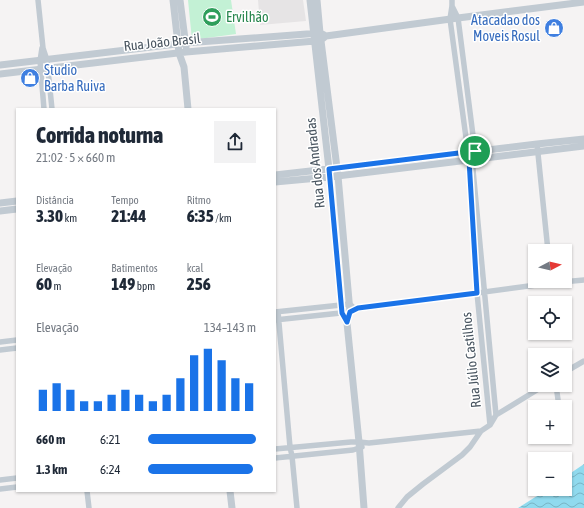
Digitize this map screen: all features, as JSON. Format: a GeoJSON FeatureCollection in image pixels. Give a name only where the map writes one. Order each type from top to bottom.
{"type":"FeatureCollection","features":[{"type":"Feature","properties":{"kind":"street"},"geometry":{"type":"LineString","coordinates":[[38,0],[43,60],[40,70],[44,108]]}},
{"type":"Feature","properties":{"kind":"street"},"geometry":{"type":"LineString","coordinates":[[172,0],[182,43]]}},
{"type":"Feature","properties":{"kind":"street"},"geometry":{"type":"LineString","coordinates":[[180,0],[188,108]]}},
{"type":"Feature","properties":{"kind":"street","name":"Rua dos Andradas"},"geometry":{"type":"LineString","coordinates":[[310,0],[319,37]]}},
{"type":"Feature","properties":{"kind":"street","name":"Rua dos Andradas"},"geometry":{"type":"LineString","coordinates":[[318,0],[319,37],[328,130],[329,177],[338,264],[347,307]]}},
{"type":"Feature","properties":{"kind":"street","name":"Rua João Brasil"},"geometry":{"type":"LineString","coordinates":[[0,74],[319,37],[584,2]]}},
{"type":"Feature","properties":{"kind":"street","name":"Rua Júlio Castilhos"},"geometry":{"type":"LineString","coordinates":[[452,3],[458,18],[496,415]]}},
{"type":"Feature","properties":{"kind":"street","name":"Rua Júlio Castilhos"},"geometry":{"type":"LineString","coordinates":[[452,3],[450,19],[471,156],[477,293],[490,425]]}},
{"type":"Feature","properties":{"kind":"street","name":"Rua João Brasil"},"geometry":{"type":"LineString","coordinates":[[0,65],[182,43],[319,37]]}},
{"type":"Feature","properties":{"kind":"street"},"geometry":{"type":"LineString","coordinates":[[114,51],[115,61]]}},
{"type":"Feature","properties":{"kind":"street"},"geometry":{"type":"LineString","coordinates":[[75,56],[76,65]]}},
{"type":"Feature","properties":{"kind":"street"},"geometry":{"type":"LineString","coordinates":[[43,60],[48,68],[52,108]]}},
{"type":"Feature","properties":{"kind":"street","name":"Rua dos Andradas"},"geometry":{"type":"LineString","coordinates":[[328,130],[338,176],[345,263],[347,322],[360,445],[364,508]]}},
{"type":"Feature","properties":{"kind":"street"},"geometry":{"type":"LineString","coordinates":[[276,182],[285,178],[329,169],[369,168],[471,156],[584,139]]}},
{"type":"Feature","properties":{"kind":"street"},"geometry":{"type":"LineString","coordinates":[[538,147],[584,146]]}},
{"type":"Feature","properties":{"kind":"street"},"geometry":{"type":"LineString","coordinates":[[538,147],[547,244]]}},
{"type":"Feature","properties":{"kind":"street"},"geometry":{"type":"LineString","coordinates":[[276,175],[285,178],[329,177],[369,168]]}},
{"type":"Feature","properties":{"kind":"street"},"geometry":{"type":"LineString","coordinates":[[0,203],[16,201]]}},
{"type":"Feature","properties":{"kind":"street"},"geometry":{"type":"LineString","coordinates":[[0,211],[16,209]]}},
{"type":"Feature","properties":{"kind":"street"},"geometry":{"type":"LineString","coordinates":[[338,264],[345,263]]}},
{"type":"Feature","properties":{"kind":"street"},"geometry":{"type":"LineString","coordinates":[[572,281],[584,280]]}},
{"type":"Feature","properties":{"kind":"street"},"geometry":{"type":"LineString","coordinates":[[298,508],[276,312],[347,307],[358,308],[528,285]]}},
{"type":"Feature","properties":{"kind":"street","name":"Rua dos Andradas"},"geometry":{"type":"LineString","coordinates":[[347,307],[342,313],[347,322]]}},
{"type":"Feature","properties":{"kind":"street"},"geometry":{"type":"LineString","coordinates":[[276,320],[342,313]]}},
{"type":"Feature","properties":{"kind":"street"},"geometry":{"type":"LineString","coordinates":[[481,336],[489,336]]}},
{"type":"Feature","properties":{"kind":"street"},"geometry":{"type":"LineString","coordinates":[[0,342],[16,340]]}},
{"type":"Feature","properties":{"kind":"street"},"geometry":{"type":"LineString","coordinates":[[0,350],[16,348]]}},
{"type":"Feature","properties":{"kind":"street"},"geometry":{"type":"LineString","coordinates":[[572,368],[584,360]]}},
{"type":"Feature","properties":{"kind":"street"},"geometry":{"type":"LineString","coordinates":[[398,508],[407,497],[462,455],[470,447],[481,431],[490,425],[496,415],[534,392]]}},
{"type":"Feature","properties":{"kind":"street"},"geometry":{"type":"LineString","coordinates":[[276,458],[369,443],[481,431]]}},
{"type":"Feature","properties":{"kind":"street"},"geometry":{"type":"LineString","coordinates":[[276,449],[290,447],[360,445]]}},
{"type":"Feature","properties":{"kind":"street"},"geometry":{"type":"LineString","coordinates":[[0,480],[16,478]]}},
{"type":"Feature","properties":{"kind":"street"},"geometry":{"type":"LineString","coordinates":[[0,489],[16,487]]}},
{"type":"Feature","properties":{"kind":"street"},"geometry":{"type":"LineString","coordinates":[[87,492],[89,508]]}},
{"type":"Feature","properties":{"kind":"street"},"geometry":{"type":"LineString","coordinates":[[230,492],[232,508]]}},
{"type":"Feature","properties":{"kind":"shaded area"},"geometry":{"type":"Polygon","coordinates":[[[258,0],[303,0],[306,21],[260,25],[258,0]]]}},
{"type":"Feature","properties":{"kind":"green space","name":"Ervilhão"},"geometry":{"type":"Polygon","coordinates":[[[188,0],[231,0],[236,34],[192,40],[188,0]]]}},
{"type":"Feature","properties":{"kind":"water"},"geometry":{"type":"Polygon","coordinates":[[[584,464],[584,508],[518,508],[537,496],[572,496],[572,472],[584,464]]]}},
{"type":"Feature","properties":{"kind":"place","name":"Ervilhão"},"geometry":{"type":"Point","coordinates":[212,17]}},
{"type":"Feature","properties":{"kind":"place","name":"Atacadao dos Moveis Rosul"},"geometry":{"type":"Point","coordinates":[554,28]}},
{"type":"Feature","properties":{"kind":"place","name":"Studio Barba Ruiva"},"geometry":{"type":"Point","coordinates":[30,78]}},
{"type":"Feature","properties":{"kind":"route"},"geometry":{"type":"LineString","coordinates":[[475,151],[472,159],[469,160],[477,293],[358,308],[350,312],[347,322],[342,313],[329,169],[475,151]]}}]}
